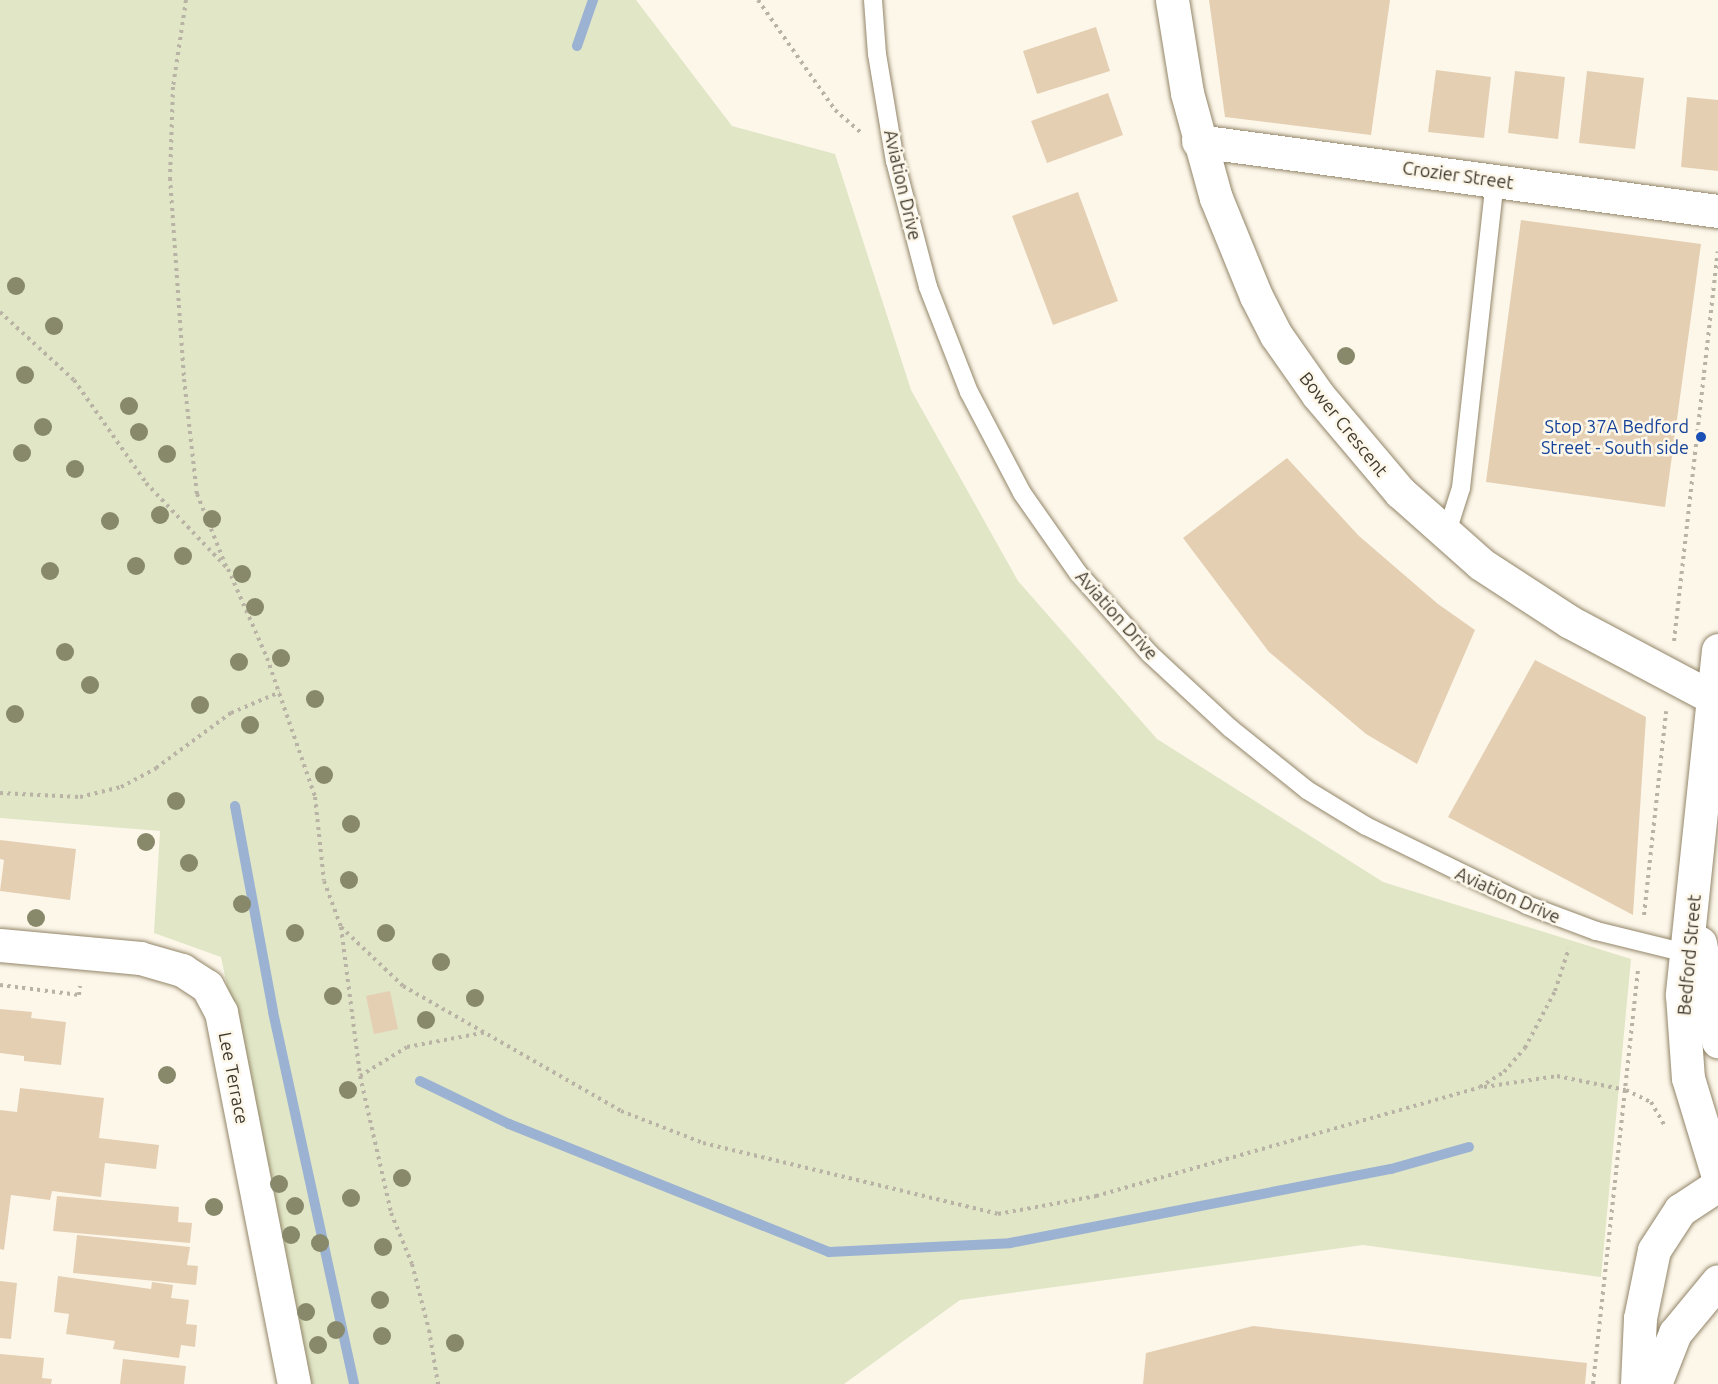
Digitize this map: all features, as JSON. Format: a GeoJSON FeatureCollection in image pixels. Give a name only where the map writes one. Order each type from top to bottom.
{"type":"FeatureCollection","features":[{"type":"Feature","properties":{"kind":"street","name":"Bower Crescent"},"geometry":{"type":"LineString","coordinates":[[1172,0],[1198,141],[1236,249],[1276,335],[1356,441],[1400,492],[1446,535],[1521,592],[1670,678],[1713,698]]}},
{"type":"Feature","properties":{"kind":"street","name":"Crozier Street"},"geometry":{"type":"LineString","coordinates":[[1198,141],[1718,211]]}},
{"type":"Feature","properties":{"kind":"street","name":"Bedford Street"},"geometry":{"type":"LineString","coordinates":[[1718,650],[1697,872],[1686,953],[1684,1053],[1718,1177]]}},
{"type":"Feature","properties":{"kind":"street","name":"Bedford Street"},"geometry":{"type":"LineString","coordinates":[[1697,872],[1702,961],[1718,1041]]}},
{"type":"Feature","properties":{"kind":"street","name":"Lee Terrace"},"geometry":{"type":"LineString","coordinates":[[0,945],[140,958],[182,970],[207,986],[221,1012],[294,1384]]}},
{"type":"Feature","properties":{"kind":"street"},"geometry":{"type":"LineString","coordinates":[[1637,1384],[1642,1300],[1654,1250],[1680,1209],[1718,1185]]}},
{"type":"Feature","properties":{"kind":"street"},"geometry":{"type":"LineString","coordinates":[[1655,1384],[1675,1333],[1718,1281]]}},
{"type":"Feature","properties":{"kind":"lane","name":"Aviation Drive"},"geometry":{"type":"LineString","coordinates":[[873,0],[877,54],[895,161],[928,287],[974,402],[1041,519],[1078,573],[1150,654],[1230,728],[1306,790],[1366,826],[1453,871],[1577,926],[1686,953]]}},
{"type":"Feature","properties":{"kind":"lane"},"geometry":{"type":"LineString","coordinates":[[1446,535],[1461,488],[1495,180]]}},
{"type":"Feature","properties":{"kind":"path"},"geometry":{"type":"LineString","coordinates":[[186,0],[173,87],[170,178],[184,379],[197,494],[280,692],[315,797],[324,881],[341,927],[360,1076],[391,1213],[420,1297],[438,1384]]}},
{"type":"Feature","properties":{"kind":"path"},"geometry":{"type":"LineString","coordinates":[[758,0],[835,110],[895,161]]}},
{"type":"Feature","properties":{"kind":"path"},"geometry":{"type":"LineString","coordinates":[[1593,1384],[1718,251]]}},
{"type":"Feature","properties":{"kind":"path"},"geometry":{"type":"LineString","coordinates":[[0,312],[74,380],[146,483],[228,569]]}},
{"type":"Feature","properties":{"kind":"path"},"geometry":{"type":"LineString","coordinates":[[0,793],[80,797],[121,787],[156,768],[231,713],[280,692]]}},
{"type":"Feature","properties":{"kind":"path"},"geometry":{"type":"LineString","coordinates":[[1480,1087],[1503,1072],[1525,1048],[1555,991],[1577,926]]}},
{"type":"Feature","properties":{"kind":"path"},"geometry":{"type":"LineString","coordinates":[[341,927],[403,986],[487,1032],[598,1100],[703,1143],[998,1214],[1096,1196],[1480,1087],[1557,1076],[1626,1090],[1651,1102],[1665,1126],[1673,1123]]}},
{"type":"Feature","properties":{"kind":"path"},"geometry":{"type":"LineString","coordinates":[[360,1076],[407,1047],[487,1032]]}},
{"type":"Feature","properties":{"kind":"green space"},"geometry":{"type":"Polygon","coordinates":[[[0,0],[636,0],[732,126],[835,154],[911,390],[1018,581],[1157,739],[1383,882],[1631,959],[1601,1277],[1363,1245],[960,1300],[844,1384],[311,1384],[221,957],[154,933],[160,831],[0,818],[0,0]]]}},
{"type":"Feature","properties":{"kind":"building"},"geometry":{"type":"Polygon","coordinates":[[[1209,0],[1390,0],[1371,135],[1225,117],[1209,0]]]}},
{"type":"Feature","properties":{"kind":"building"},"geometry":{"type":"Polygon","coordinates":[[[1096,27],[1110,71],[1037,94],[1023,51],[1096,27]]]}},
{"type":"Feature","properties":{"kind":"building"},"geometry":{"type":"Polygon","coordinates":[[[1436,70],[1491,77],[1484,138],[1428,132],[1436,70]]]}},
{"type":"Feature","properties":{"kind":"building"},"geometry":{"type":"Polygon","coordinates":[[[1515,71],[1565,77],[1558,139],[1508,133],[1515,71]]]}},
{"type":"Feature","properties":{"kind":"building"},"geometry":{"type":"Polygon","coordinates":[[[1587,71],[1644,78],[1635,149],[1579,143],[1587,71]]]}},
{"type":"Feature","properties":{"kind":"building"},"geometry":{"type":"Polygon","coordinates":[[[1108,93],[1123,135],[1047,163],[1031,121],[1108,93]]]}},
{"type":"Feature","properties":{"kind":"building"},"geometry":{"type":"Polygon","coordinates":[[[1687,97],[1718,100],[1718,171],[1681,167],[1687,97]]]}},
{"type":"Feature","properties":{"kind":"building"},"geometry":{"type":"Polygon","coordinates":[[[1078,192],[1118,301],[1053,325],[1012,216],[1078,192]]]}},
{"type":"Feature","properties":{"kind":"building"},"geometry":{"type":"Polygon","coordinates":[[[1521,220],[1701,244],[1665,507],[1486,482],[1521,220]]]}},
{"type":"Feature","properties":{"kind":"building"},"geometry":{"type":"Polygon","coordinates":[[[1287,458],[1359,536],[1438,604],[1475,630],[1417,764],[1366,734],[1269,652],[1183,538],[1287,458]]]}},
{"type":"Feature","properties":{"kind":"building"},"geometry":{"type":"Polygon","coordinates":[[[1535,660],[1646,717],[1633,915],[1448,817],[1535,660]]]}},
{"type":"Feature","properties":{"kind":"building"},"geometry":{"type":"Polygon","coordinates":[[[0,840],[76,849],[70,900],[0,891],[4,860],[0,859],[0,840]]]}},
{"type":"Feature","properties":{"kind":"building"},"geometry":{"type":"Polygon","coordinates":[[[390,991],[398,1029],[374,1034],[366,996],[390,991]]]}},
{"type":"Feature","properties":{"kind":"building"},"geometry":{"type":"Polygon","coordinates":[[[0,1009],[32,1012],[31,1018],[66,1022],[61,1065],[24,1061],[24,1056],[0,1053],[0,1009]]]}},
{"type":"Feature","properties":{"kind":"building"},"geometry":{"type":"Polygon","coordinates":[[[20,1088],[104,1098],[99,1138],[159,1145],[156,1169],[105,1163],[101,1197],[52,1191],[50,1200],[11,1195],[4,1250],[0,1249],[0,1110],[17,1112],[20,1088]]]}},
{"type":"Feature","properties":{"kind":"building"},"geometry":{"type":"Polygon","coordinates":[[[57,1196],[179,1207],[178,1222],[192,1223],[190,1243],[53,1231],[57,1196]]]}},
{"type":"Feature","properties":{"kind":"building"},"geometry":{"type":"Polygon","coordinates":[[[77,1235],[190,1247],[187,1265],[198,1266],[196,1285],[73,1273],[77,1235]]]}},
{"type":"Feature","properties":{"kind":"building"},"geometry":{"type":"Polygon","coordinates":[[[58,1276],[151,1289],[152,1282],[173,1285],[171,1298],[189,1300],[186,1324],[197,1325],[195,1347],[181,1345],[179,1358],[113,1349],[115,1341],[66,1334],[69,1314],[54,1312],[58,1276]]]}},
{"type":"Feature","properties":{"kind":"building"},"geometry":{"type":"Polygon","coordinates":[[[0,1281],[17,1283],[11,1339],[0,1338],[0,1281]]]}},
{"type":"Feature","properties":{"kind":"building"},"geometry":{"type":"Polygon","coordinates":[[[1253,1326],[1587,1363],[1585,1384],[1143,1384],[1146,1353],[1253,1326]]]}},
{"type":"Feature","properties":{"kind":"building"},"geometry":{"type":"Polygon","coordinates":[[[0,1354],[44,1358],[42,1378],[52,1379],[51,1384],[0,1384],[0,1354]]]}},
{"type":"Feature","properties":{"kind":"building"},"geometry":{"type":"Polygon","coordinates":[[[123,1359],[186,1366],[184,1384],[120,1384],[123,1359]]]}},
{"type":"Feature","properties":{"kind":"waterway"},"geometry":{"type":"LineString","coordinates":[[577,46],[593,0]]}},
{"type":"Feature","properties":{"kind":"waterway"},"geometry":{"type":"LineString","coordinates":[[235,806],[273,1012],[354,1384]]}},
{"type":"Feature","properties":{"kind":"waterway"},"geometry":{"type":"LineString","coordinates":[[420,1081],[509,1124],[829,1252],[1010,1243],[1391,1169],[1469,1147]]}},
{"type":"Feature","properties":{"kind":"place","name":"Stop 37A Bedford Street - South side"},"geometry":{"type":"Point","coordinates":[1701,437]}}]}
